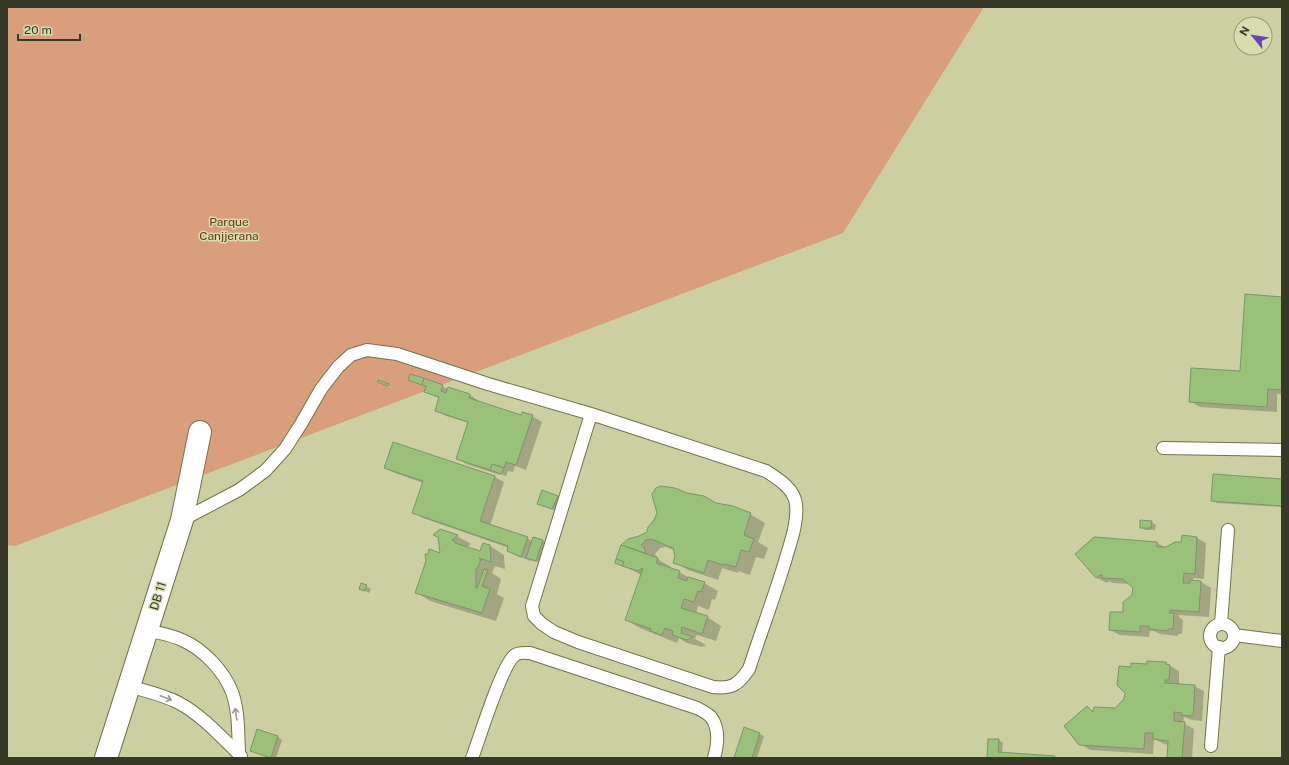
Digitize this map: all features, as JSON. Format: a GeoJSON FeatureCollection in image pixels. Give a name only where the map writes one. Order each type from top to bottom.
{"type":"FeatureCollection","features":[{"type":"Feature","properties":{"kind":"street","name":"DB 11"},"geometry":{"type":"LineString","coordinates":[[106,758],[182,520],[200,432]]}},
{"type":"Feature","properties":{"kind":"lane"},"geometry":{"type":"LineString","coordinates":[[182,520],[239,490],[265,471],[284,449],[301,424],[321,389],[338,367],[351,355],[368,350],[397,354],[488,384],[591,414],[766,471],[789,488],[796,503],[794,529],[780,577],[749,669],[742,679],[733,686],[723,688],[713,687],[578,642],[554,632],[542,624],[534,616],[532,606],[591,414]]}},
{"type":"Feature","properties":{"kind":"lane"},"geometry":{"type":"LineString","coordinates":[[1163,448],[1282,450]]}},
{"type":"Feature","properties":{"kind":"lane"},"geometry":{"type":"LineString","coordinates":[[1221,624],[1228,530]]}},
{"type":"Feature","properties":{"kind":"lane"},"geometry":{"type":"LineString","coordinates":[[1221,624],[1232,628],[1234,635],[1234,639],[1229,646],[1220,647],[1214,645],[1210,634],[1213,627],[1221,624]]}},
{"type":"Feature","properties":{"kind":"lane"},"geometry":{"type":"LineString","coordinates":[[147,630],[182,640],[197,648],[202,651],[220,671],[232,692],[237,718],[241,756]]}},
{"type":"Feature","properties":{"kind":"lane"},"geometry":{"type":"LineString","coordinates":[[1234,635],[1282,641]]}},
{"type":"Feature","properties":{"kind":"lane"},"geometry":{"type":"LineString","coordinates":[[1211,746],[1220,647]]}},
{"type":"Feature","properties":{"kind":"lane"},"geometry":{"type":"LineString","coordinates":[[472,758],[505,671],[515,655],[530,653],[697,708],[710,716],[716,725],[718,738],[714,758]]}},
{"type":"Feature","properties":{"kind":"lane"},"geometry":{"type":"LineString","coordinates":[[129,686],[179,703],[198,716],[241,756]]}},
{"type":"Feature","properties":{"kind":"green space","name":"Parque Canjjerana"},"geometry":{"type":"Polygon","coordinates":[[[7,7],[984,7],[843,233],[15,546],[7,545],[7,7]]]}},
{"type":"Feature","properties":{"kind":"building"},"geometry":{"type":"Polygon","coordinates":[[[1245,294],[1282,297],[1282,390],[1268,389],[1267,407],[1189,402],[1191,368],[1240,371],[1245,294]]]}},
{"type":"Feature","properties":{"kind":"building"},"geometry":{"type":"Polygon","coordinates":[[[410,374],[424,378],[422,385],[408,380],[410,374]]]}},
{"type":"Feature","properties":{"kind":"building"},"geometry":{"type":"Polygon","coordinates":[[[424,378],[443,385],[441,391],[446,393],[448,387],[470,394],[469,398],[521,415],[522,412],[533,415],[516,465],[506,462],[504,468],[492,464],[490,470],[456,459],[468,422],[435,411],[439,397],[424,392],[426,386],[422,385],[424,378]]]}},
{"type":"Feature","properties":{"kind":"building"},"geometry":{"type":"Polygon","coordinates":[[[378,380],[389,384],[388,386],[377,382],[378,380]]]}},
{"type":"Feature","properties":{"kind":"building"},"geometry":{"type":"Polygon","coordinates":[[[393,442],[495,476],[480,521],[528,537],[521,557],[507,551],[508,546],[412,513],[423,481],[384,468],[393,442]]]}},
{"type":"Feature","properties":{"kind":"building"},"geometry":{"type":"Polygon","coordinates":[[[492,464],[504,468],[501,474],[490,470],[492,464]]]}},
{"type":"Feature","properties":{"kind":"building"},"geometry":{"type":"Polygon","coordinates":[[[1213,474],[1282,479],[1282,506],[1211,501],[1213,474]]]}},
{"type":"Feature","properties":{"kind":"building"},"geometry":{"type":"Polygon","coordinates":[[[661,486],[675,488],[687,493],[704,496],[716,503],[733,506],[751,513],[744,535],[754,539],[749,552],[741,550],[736,567],[723,565],[708,560],[704,573],[673,563],[675,556],[673,548],[651,539],[646,540],[641,545],[645,549],[645,553],[621,545],[628,539],[647,532],[648,527],[654,520],[657,513],[652,494],[656,488],[661,486]]]}},
{"type":"Feature","properties":{"kind":"building"},"geometry":{"type":"Polygon","coordinates":[[[542,490],[558,496],[552,509],[537,504],[542,490]]]}},
{"type":"Feature","properties":{"kind":"building"},"geometry":{"type":"Polygon","coordinates":[[[1140,520],[1152,521],[1151,528],[1140,528],[1140,520]]]}},
{"type":"Feature","properties":{"kind":"building"},"geometry":{"type":"Polygon","coordinates":[[[440,529],[458,535],[452,540],[455,541],[455,543],[480,551],[483,543],[490,545],[491,562],[479,558],[481,559],[476,569],[476,588],[484,569],[488,570],[482,586],[490,589],[482,613],[415,593],[426,561],[425,554],[428,554],[429,549],[440,553],[438,537],[433,535],[440,529]]]}},
{"type":"Feature","properties":{"kind":"building"},"geometry":{"type":"Polygon","coordinates":[[[1182,535],[1197,537],[1195,574],[1184,573],[1183,583],[1190,583],[1190,580],[1201,581],[1199,612],[1170,610],[1169,613],[1174,613],[1173,629],[1168,629],[1168,631],[1149,629],[1149,626],[1140,626],[1140,632],[1109,630],[1110,612],[1123,612],[1123,602],[1132,595],[1133,588],[1123,579],[1102,578],[1102,575],[1096,578],[1075,554],[1094,537],[1157,542],[1157,547],[1166,547],[1175,542],[1181,542],[1182,535]]]}},
{"type":"Feature","properties":{"kind":"building"},"geometry":{"type":"Polygon","coordinates":[[[533,537],[543,540],[536,561],[526,558],[533,537]]]}},
{"type":"Feature","properties":{"kind":"building"},"geometry":{"type":"Polygon","coordinates":[[[621,545],[658,558],[656,563],[680,571],[678,578],[687,581],[688,577],[705,582],[701,592],[698,591],[694,602],[684,599],[681,608],[708,616],[702,634],[682,627],[681,633],[693,637],[687,640],[672,635],[673,631],[665,628],[662,635],[650,631],[651,629],[625,620],[643,568],[638,571],[622,566],[624,562],[616,559],[621,545]]]}},
{"type":"Feature","properties":{"kind":"building"},"geometry":{"type":"Polygon","coordinates":[[[616,559],[624,562],[622,566],[615,563],[616,559]]]}},
{"type":"Feature","properties":{"kind":"building"},"geometry":{"type":"Polygon","coordinates":[[[361,583],[367,585],[364,591],[359,589],[361,583]]]}},
{"type":"Feature","properties":{"kind":"building"},"geometry":{"type":"Polygon","coordinates":[[[1147,661],[1166,662],[1166,664],[1170,665],[1169,680],[1165,680],[1165,683],[1195,685],[1193,716],[1181,715],[1182,713],[1174,712],[1174,721],[1185,722],[1182,758],[1167,758],[1168,741],[1153,739],[1153,733],[1145,733],[1144,749],[1079,745],[1064,726],[1087,706],[1093,712],[1094,707],[1115,708],[1124,699],[1125,693],[1117,685],[1119,666],[1131,667],[1131,663],[1147,664],[1147,661]]]}},
{"type":"Feature","properties":{"kind":"building"},"geometry":{"type":"Polygon","coordinates":[[[744,727],[760,733],[752,758],[734,758],[744,727]]]}},
{"type":"Feature","properties":{"kind":"building"},"geometry":{"type":"Polygon","coordinates":[[[257,729],[278,736],[271,758],[250,751],[257,729]]]}},
{"type":"Feature","properties":{"kind":"building"},"geometry":{"type":"Polygon","coordinates":[[[988,739],[999,739],[998,752],[1055,756],[1055,758],[987,758],[988,739]]]}}]}
